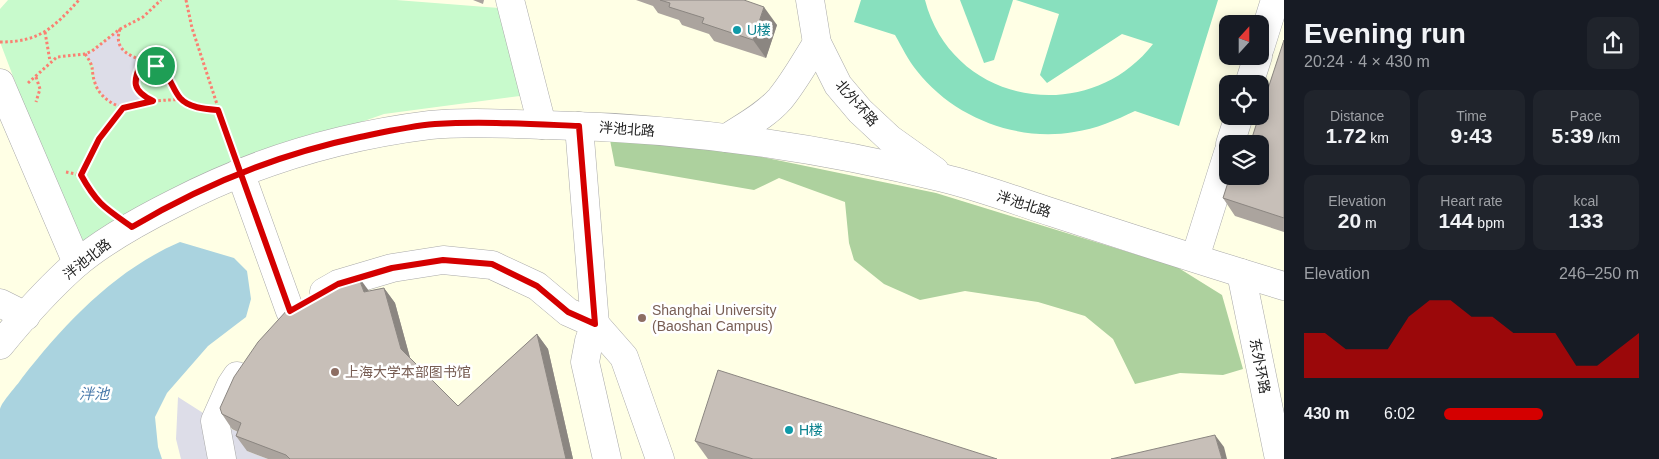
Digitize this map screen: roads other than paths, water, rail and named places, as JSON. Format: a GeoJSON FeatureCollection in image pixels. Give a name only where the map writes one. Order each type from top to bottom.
{"type":"FeatureCollection","features":[{"type":"Feature","properties":{"kind":"street"},"geometry":{"type":"LineString","coordinates":[[510,0],[542,125]]}},
{"type":"Feature","properties":{"kind":"street","name":"北外环路"},"geometry":{"type":"LineString","coordinates":[[810,0],[817,43],[838,84],[860,111],[890,139],[946,178]]}},
{"type":"Feature","properties":{"kind":"street"},"geometry":{"type":"LineString","coordinates":[[1269,19],[1275,0]]}},
{"type":"Feature","properties":{"kind":"street"},"geometry":{"type":"LineString","coordinates":[[727,138],[758,118],[779,100],[817,43]]}},
{"type":"Feature","properties":{"kind":"street"},"geometry":{"type":"LineString","coordinates":[[2,87],[78,263]]}},
{"type":"Feature","properties":{"kind":"street"},"geometry":{"type":"LineString","coordinates":[[0,143],[16,122]]}},
{"type":"Feature","properties":{"kind":"street","name":"泮池北路"},"geometry":{"type":"LineString","coordinates":[[0,345],[78,263],[132,227],[198,191],[240,172],[333,142],[434,124],[579,126],[653,131],[727,138],[800,149],[946,178],[1284,286]]}},
{"type":"Feature","properties":{"kind":"street"},"geometry":{"type":"LineString","coordinates":[[579,126],[595,324],[585,362],[607,459]]}},
{"type":"Feature","properties":{"kind":"street"},"geometry":{"type":"LineString","coordinates":[[240,172],[281,320],[338,284],[392,268],[443,260],[492,264],[537,286],[568,312],[595,324],[624,357],[660,459]]}},
{"type":"Feature","properties":{"kind":"street"},"geometry":{"type":"LineString","coordinates":[[1195,258],[1219,182]]}},
{"type":"Feature","properties":{"kind":"street","name":"东外环路"},"geometry":{"type":"LineString","coordinates":[[1241,273],[1280,449]]}},
{"type":"Feature","properties":{"kind":"street"},"geometry":{"type":"LineString","coordinates":[[0,303],[26,316]]}},
{"type":"Feature","properties":{"kind":"street"},"geometry":{"type":"LineString","coordinates":[[222,459],[215,421],[231,385],[251,356]]}},
{"type":"Feature","properties":{"kind":"water","name":"泮池"},"geometry":{"type":"Polygon","coordinates":[[[180,242],[234,258],[247,271],[251,299],[246,317],[208,346],[167,393],[155,417],[158,447],[162,459],[0,459],[1,406],[38,358],[74,318],[113,283],[134,267],[180,242]]]}},
{"type":"Feature","properties":{"kind":"place","name":"U楼"},"geometry":{"type":"Point","coordinates":[737,30]}},
{"type":"Feature","properties":{"kind":"place","name":"Shanghai University (Baoshan Campus)"},"geometry":{"type":"Point","coordinates":[642,318]}},
{"type":"Feature","properties":{"kind":"place","name":"上海大学本部图书馆"},"geometry":{"type":"Point","coordinates":[335,372]}},
{"type":"Feature","properties":{"kind":"place","name":"H楼"},"geometry":{"type":"Point","coordinates":[789,430]}}]}
